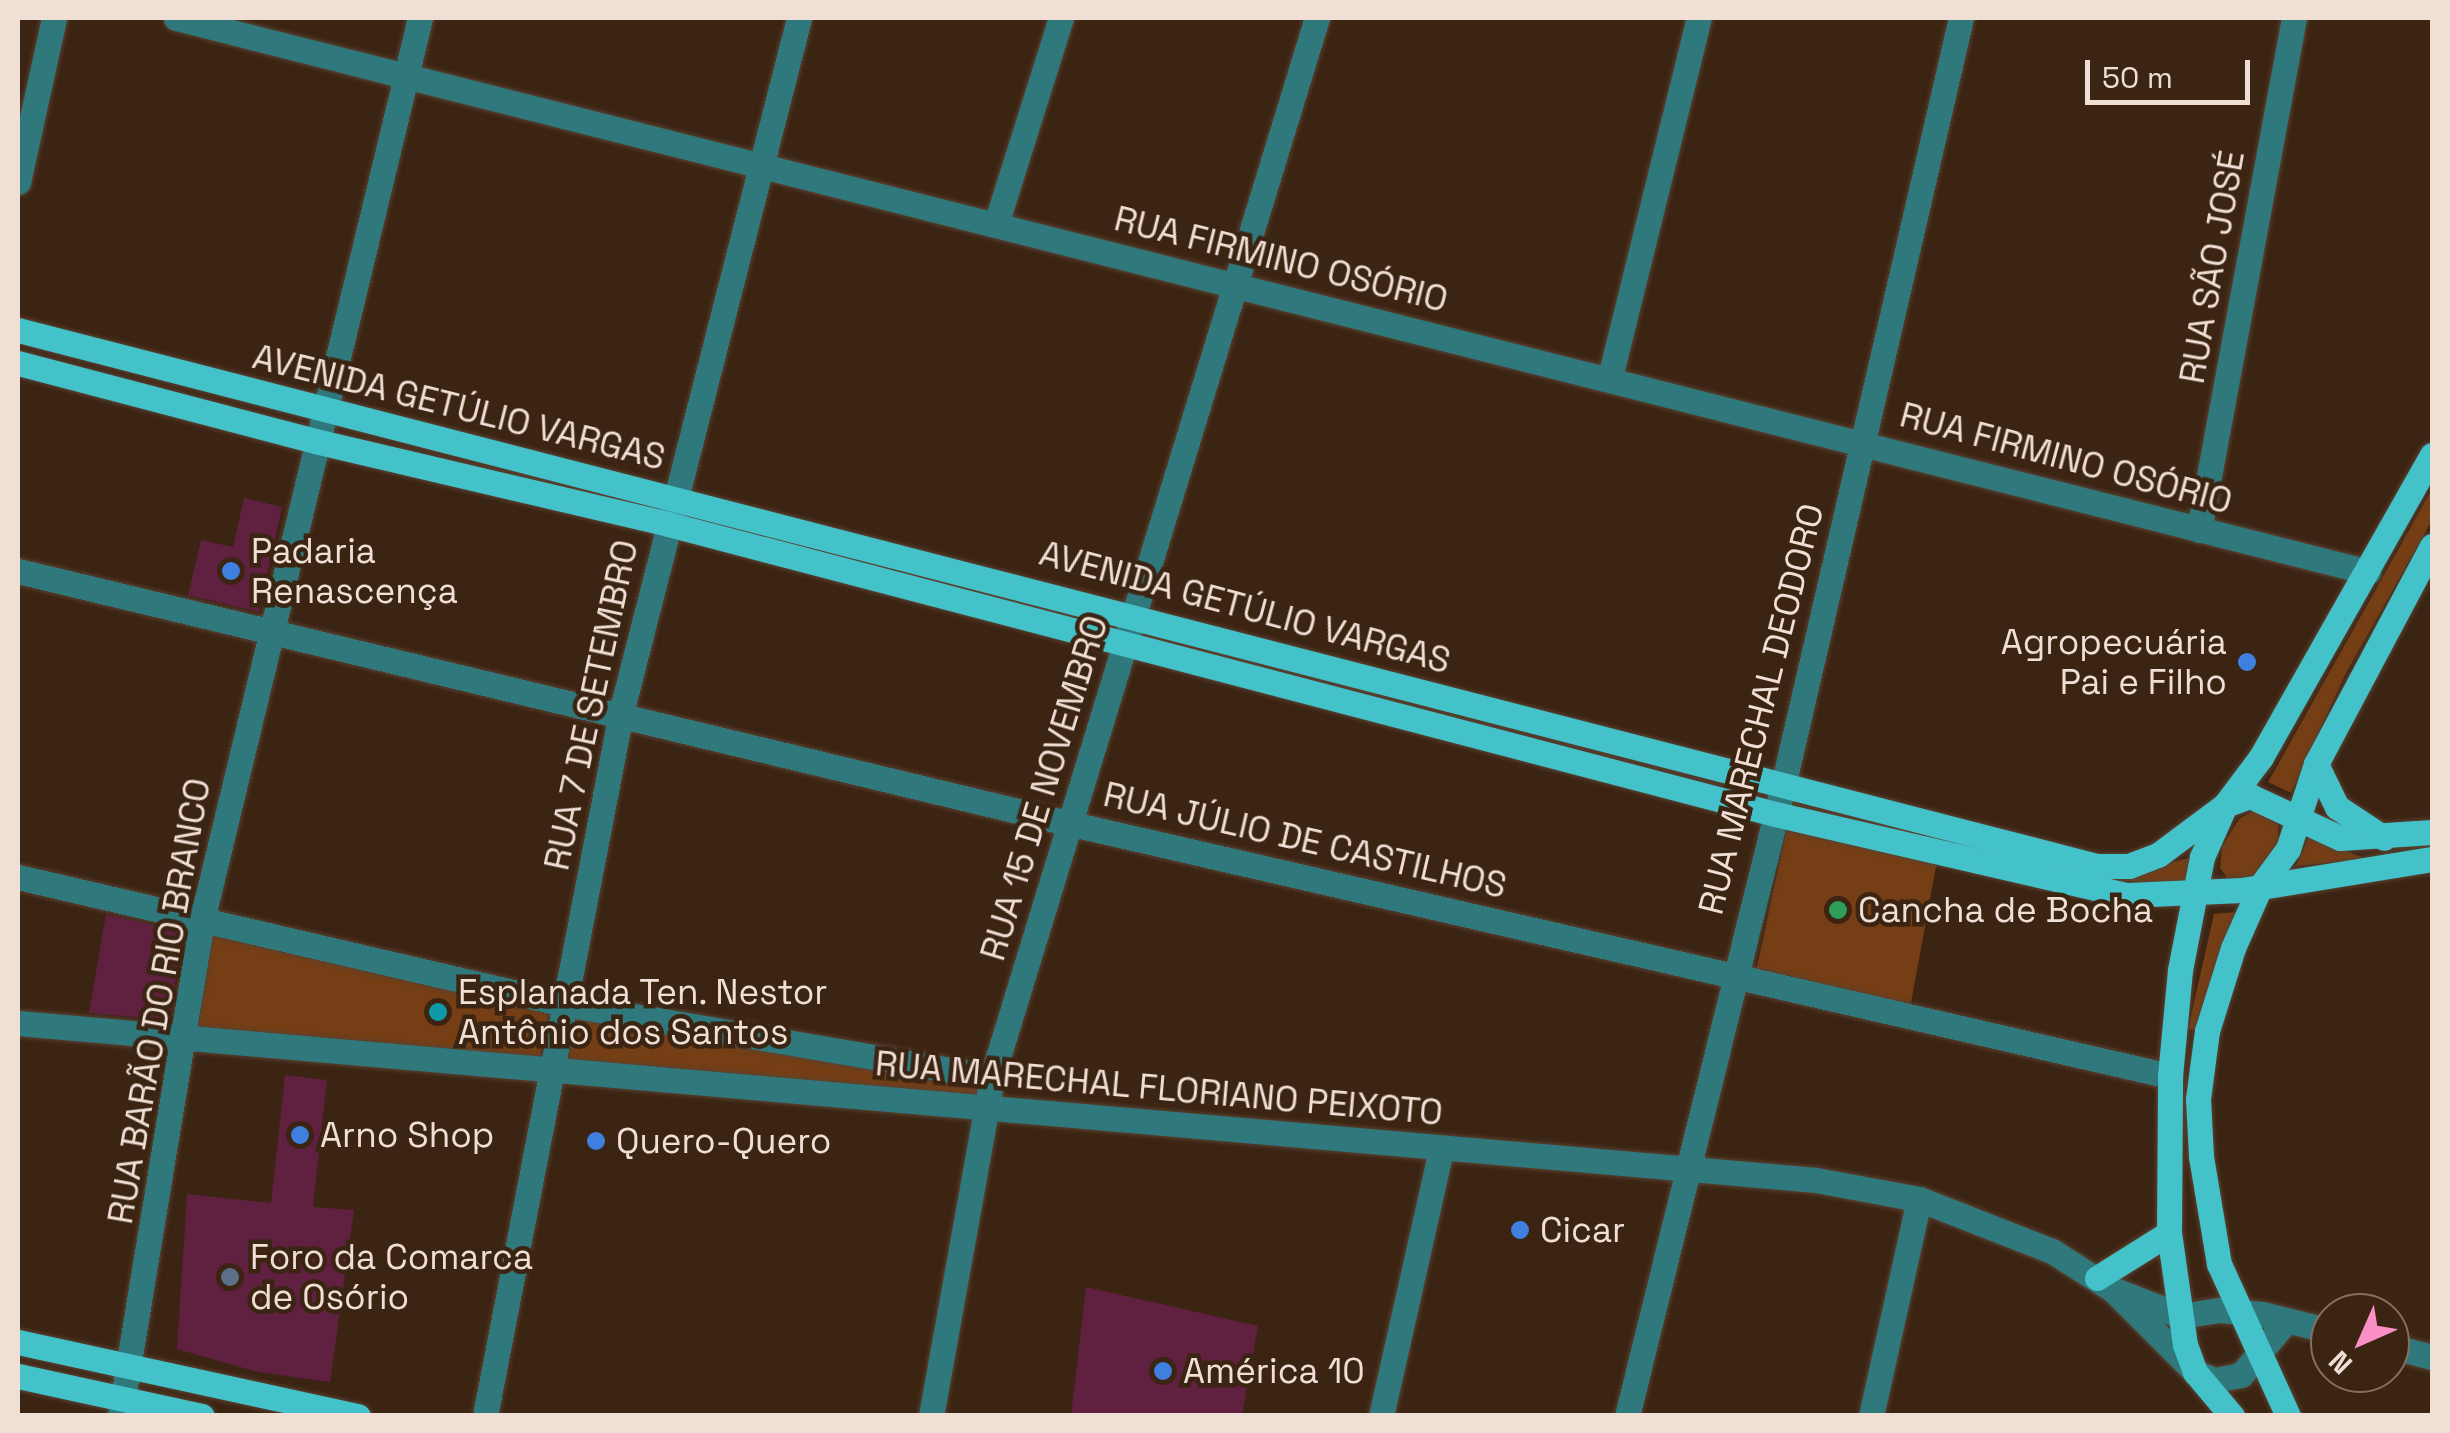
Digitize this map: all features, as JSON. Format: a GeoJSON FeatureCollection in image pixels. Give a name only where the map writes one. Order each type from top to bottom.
{"type":"FeatureCollection","features":[{"type":"Feature","properties":{"kind":"main road","name":"AVENIDA GETÚLIO VARGAS"},"geometry":{"type":"LineString","coordinates":[[18,330],[323,413],[675,495],[1783,786],[2128,895],[2260,886],[2432,859]]}},
{"type":"Feature","properties":{"kind":"main road","name":"AVENIDA GETÚLIO VARGAS"},"geometry":{"type":"LineString","coordinates":[[18,363],[315,442],[668,524],[1776,814],[2001,854],[2129,866],[2158,856],[2225,804]]}},
{"type":"Feature","properties":{"kind":"main road"},"geometry":{"type":"LineString","coordinates":[[146,397],[153,366]]}},
{"type":"Feature","properties":{"kind":"main road"},"geometry":{"type":"LineString","coordinates":[[419,466],[424,436]]}},
{"type":"Feature","properties":{"kind":"main road"},"geometry":{"type":"LineString","coordinates":[[2232,1416],[2195,1372],[2181,1316],[2169,1233],[2170,1076],[2180,970],[2206,840],[2225,804],[2261,757],[2432,455]]}},
{"type":"Feature","properties":{"kind":"main road"},"geometry":{"type":"LineString","coordinates":[[2288,1416],[2219,1264],[2198,1099],[2207,1032],[2260,886],[2288,849],[2316,764],[2432,546]]}},
{"type":"Feature","properties":{"kind":"main road"},"geometry":{"type":"LineString","coordinates":[[1480,736],[1486,707]]}},
{"type":"Feature","properties":{"kind":"main road"},"geometry":{"type":"LineString","coordinates":[[1674,788],[1681,759]]}},
{"type":"Feature","properties":{"kind":"main road"},"geometry":{"type":"LineString","coordinates":[[2316,764],[2338,807],[2384,838]]}},
{"type":"Feature","properties":{"kind":"main road"},"geometry":{"type":"LineString","coordinates":[[2225,804],[2263,797],[2297,819],[2340,838],[2432,832]]}},
{"type":"Feature","properties":{"kind":"main road"},"geometry":{"type":"LineString","coordinates":[[2105,1284],[2169,1233]]}},
{"type":"Feature","properties":{"kind":"main road"},"geometry":{"type":"LineString","coordinates":[[18,1342],[358,1416]]}},
{"type":"Feature","properties":{"kind":"main road"},"geometry":{"type":"LineString","coordinates":[[18,1376],[121,1406],[202,1416]]}},
{"type":"Feature","properties":{"kind":"street"},"geometry":{"type":"LineString","coordinates":[[18,182],[54,18]]}},
{"type":"Feature","properties":{"kind":"street","name":"RUA FIRMINO OSÓRIO"},"geometry":{"type":"LineString","coordinates":[[176,18],[1610,377],[2368,572]]}},
{"type":"Feature","properties":{"kind":"street","name":"RUA BARÃO DO RIO BRANCO"},"geometry":{"type":"LineString","coordinates":[[121,1406],[187,1037],[202,920],[420,18]]}},
{"type":"Feature","properties":{"kind":"street","name":"RUA 7 DE SETEMBRO"},"geometry":{"type":"LineString","coordinates":[[484,1416],[621,714],[799,18]]}},
{"type":"Feature","properties":{"kind":"street"},"geometry":{"type":"LineString","coordinates":[[996,224],[1060,18]]}},
{"type":"Feature","properties":{"kind":"street","name":"RUA 15 DE NOVEMBRO"},"geometry":{"type":"LineString","coordinates":[[931,1416],[992,1076],[1317,18]]}},
{"type":"Feature","properties":{"kind":"street"},"geometry":{"type":"LineString","coordinates":[[1610,377],[1699,18]]}},
{"type":"Feature","properties":{"kind":"street","name":"RUA MARECHAL DEODORO"},"geometry":{"type":"LineString","coordinates":[[1627,1416],[1732,973],[1783,786],[1961,18]]}},
{"type":"Feature","properties":{"kind":"street","name":"RUA SÃO JOSÉ"},"geometry":{"type":"LineString","coordinates":[[2199,530],[2294,18]]}},
{"type":"Feature","properties":{"kind":"street","name":"RUA JÚLIO DE CASTILHOS"},"geometry":{"type":"LineString","coordinates":[[18,571],[1072,824],[2170,1076]]}},
{"type":"Feature","properties":{"kind":"street"},"geometry":{"type":"LineString","coordinates":[[18,877],[564,1004],[992,1076]]}},
{"type":"Feature","properties":{"kind":"street","name":"RUA MARECHAL FLORIANO PEIXOTO"},"geometry":{"type":"LineString","coordinates":[[18,1023],[987,1105],[1685,1172],[1816,1180],[1920,1200],[2001,1226],[2105,1284]]}},
{"type":"Feature","properties":{"kind":"street"},"geometry":{"type":"LineString","coordinates":[[1380,1416],[1441,1150]]}},
{"type":"Feature","properties":{"kind":"street"},"geometry":{"type":"LineString","coordinates":[[1871,1416],[1920,1200]]}},
{"type":"Feature","properties":{"kind":"street"},"geometry":{"type":"LineString","coordinates":[[2105,1284],[2195,1372],[2229,1381],[2286,1320]]}},
{"type":"Feature","properties":{"kind":"street"},"geometry":{"type":"LineString","coordinates":[[2105,1284],[2181,1316],[2244,1312],[2310,1326]]}},
{"type":"Feature","properties":{"kind":"shaded area"},"geometry":{"type":"Polygon","coordinates":[[[2432,489],[2432,520],[2345,675],[2291,793],[2268,782],[2432,489]]]}},
{"type":"Feature","properties":{"kind":"shaded area"},"geometry":{"type":"Polygon","coordinates":[[[2255,810],[2278,825],[2278,848],[2249,882],[2228,879],[2220,868],[2222,847],[2239,819],[2255,810]]]}},
{"type":"Feature","properties":{"kind":"shaded area"},"geometry":{"type":"Polygon","coordinates":[[[1787,828],[1937,861],[1910,1008],[1756,971],[1787,828]]]}},
{"type":"Feature","properties":{"kind":"shaded area"},"geometry":{"type":"Polygon","coordinates":[[[2309,836],[2366,859],[2296,866],[2309,836]]]}},
{"type":"Feature","properties":{"kind":"shaded area"},"geometry":{"type":"Polygon","coordinates":[[[2189,858],[2187,885],[2116,880],[2117,876],[2189,858]]]}},
{"type":"Feature","properties":{"kind":"shaded area"},"geometry":{"type":"Polygon","coordinates":[[[2237,912],[2196,1031],[2188,1029],[2214,914],[2237,912]]]}},
{"type":"Feature","properties":{"kind":"shaded area"},"geometry":{"type":"Polygon","coordinates":[[[210,931],[550,1008],[540,1058],[198,1030],[210,931]]]}},
{"type":"Feature","properties":{"kind":"shaded area"},"geometry":{"type":"Polygon","coordinates":[[[570,1010],[980,1081],[976,1096],[557,1064],[570,1010]]]}},
{"type":"Feature","properties":{"kind":"building","name":"Padaria Renascença"},"geometry":{"type":"Polygon","coordinates":[[[244,498],[282,507],[259,612],[188,595],[201,540],[233,547],[244,498]]]}},
{"type":"Feature","properties":{"kind":"building"},"geometry":{"type":"Polygon","coordinates":[[[106,914],[184,932],[169,1020],[89,1013],[106,914]]]}},
{"type":"Feature","properties":{"kind":"building"},"geometry":{"type":"Polygon","coordinates":[[[285,1075],[327,1080],[313,1207],[354,1210],[330,1382],[258,1372],[177,1349],[187,1194],[271,1203],[285,1075]]]}},
{"type":"Feature","properties":{"kind":"building","name":"América 10"},"geometry":{"type":"Polygon","coordinates":[[[1086,1287],[1258,1326],[1242,1416],[1071,1416],[1086,1287]]]}},
{"type":"Feature","properties":{"kind":"place","name":"Padaria Renascença"},"geometry":{"type":"Point","coordinates":[231,571]}},
{"type":"Feature","properties":{"kind":"place","name":"Agropecuária Pai e Filho"},"geometry":{"type":"Point","coordinates":[2247,662]}},
{"type":"Feature","properties":{"kind":"place","name":"Cancha de Bocha"},"geometry":{"type":"Point","coordinates":[1838,910]}},
{"type":"Feature","properties":{"kind":"place","name":"Esplanada Ten. Nestor Antônio dos Santos"},"geometry":{"type":"Point","coordinates":[438,1012]}},
{"type":"Feature","properties":{"kind":"place","name":"Arno Shop"},"geometry":{"type":"Point","coordinates":[300,1135]}},
{"type":"Feature","properties":{"kind":"place","name":"Quero-Quero"},"geometry":{"type":"Point","coordinates":[596,1141]}},
{"type":"Feature","properties":{"kind":"place","name":"Cicar"},"geometry":{"type":"Point","coordinates":[1520,1230]}},
{"type":"Feature","properties":{"kind":"place","name":"Foro da Comarca de Osório"},"geometry":{"type":"Point","coordinates":[230,1277]}},
{"type":"Feature","properties":{"kind":"place","name":"América 10"},"geometry":{"type":"Point","coordinates":[1163,1371]}}]}
